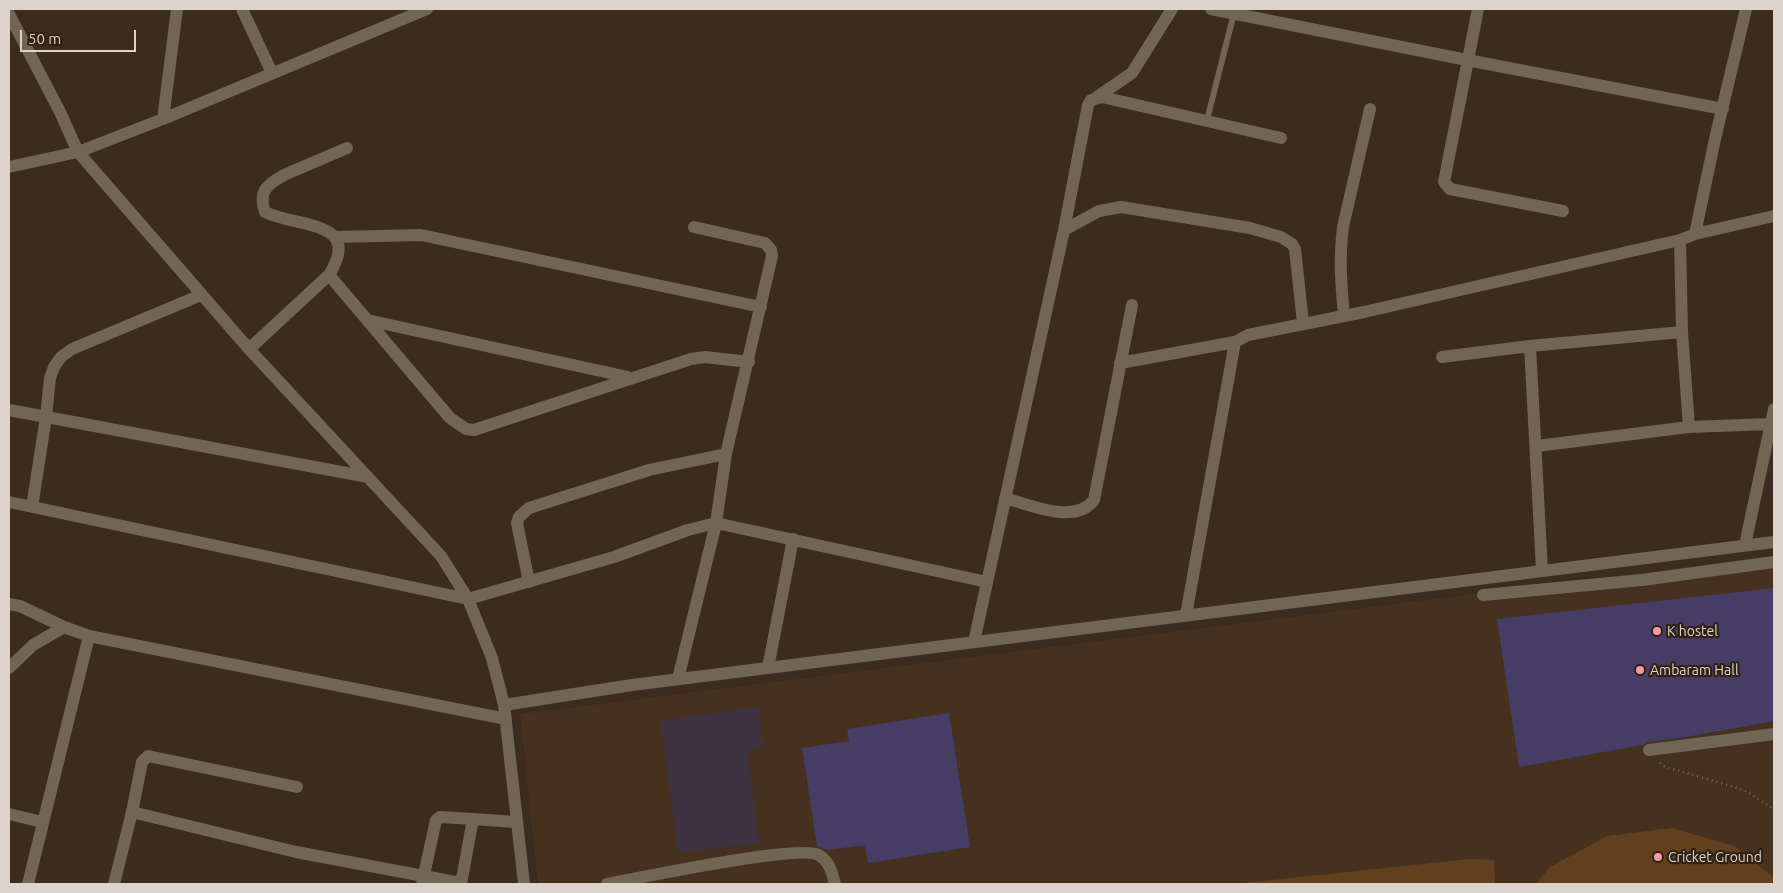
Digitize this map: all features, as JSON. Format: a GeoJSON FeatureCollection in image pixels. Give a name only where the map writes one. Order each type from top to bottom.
{"type":"FeatureCollection","features":[{"type":"Feature","properties":{"kind":"street"},"geometry":{"type":"LineString","coordinates":[[163,119],[177,9]]}},
{"type":"Feature","properties":{"kind":"street"},"geometry":{"type":"LineString","coordinates":[[242,9],[272,73]]}},
{"type":"Feature","properties":{"kind":"street"},"geometry":{"type":"LineString","coordinates":[[9,167],[78,152],[163,119],[427,9]]}},
{"type":"Feature","properties":{"kind":"street"},"geometry":{"type":"LineString","coordinates":[[974,642],[1064,230],[1085,111],[1092,100],[1132,73],[1172,9]]}},
{"type":"Feature","properties":{"kind":"street"},"geometry":{"type":"LineString","coordinates":[[1211,9],[1723,109]]}},
{"type":"Feature","properties":{"kind":"street"},"geometry":{"type":"LineString","coordinates":[[1478,9],[1444,178],[1446,185],[1450,189],[1563,211]]}},
{"type":"Feature","properties":{"kind":"street"},"geometry":{"type":"LineString","coordinates":[[1695,234],[1746,9]]}},
{"type":"Feature","properties":{"kind":"street"},"geometry":{"type":"LineString","coordinates":[[9,14],[60,112],[78,152],[249,349],[441,556],[468,599],[492,658],[504,705],[524,884]]}},
{"type":"Feature","properties":{"kind":"street"},"geometry":{"type":"LineString","coordinates":[[1097,98],[1207,120],[1281,138]]}},
{"type":"Feature","properties":{"kind":"street"},"geometry":{"type":"LineString","coordinates":[[1344,315],[1339,265],[1340,247],[1370,109]]}},
{"type":"Feature","properties":{"kind":"street"},"geometry":{"type":"LineString","coordinates":[[249,349],[329,275],[338,256],[336,237],[330,231],[319,226],[282,220],[265,212],[261,199],[266,188],[275,180],[347,148]]}},
{"type":"Feature","properties":{"kind":"street"},"geometry":{"type":"LineString","coordinates":[[1064,230],[1099,211],[1121,207],[1250,228],[1281,237],[1292,244],[1295,249],[1303,323]]}},
{"type":"Feature","properties":{"kind":"street"},"geometry":{"type":"LineString","coordinates":[[1120,363],[1235,342],[1248,335],[1373,310],[1680,240],[1695,234],[1774,216]]}},
{"type":"Feature","properties":{"kind":"street"},"geometry":{"type":"LineString","coordinates":[[678,679],[716,522],[726,454],[749,362],[772,256],[768,246],[744,238],[694,228]]}},
{"type":"Feature","properties":{"kind":"street"},"geometry":{"type":"LineString","coordinates":[[336,237],[421,235],[761,307]]}},
{"type":"Feature","properties":{"kind":"street"},"geometry":{"type":"LineString","coordinates":[[1680,240],[1682,332],[1689,427]]}},
{"type":"Feature","properties":{"kind":"street"},"geometry":{"type":"LineString","coordinates":[[329,275],[450,418],[466,429],[474,430],[698,357],[749,362]]}},
{"type":"Feature","properties":{"kind":"street"},"geometry":{"type":"LineString","coordinates":[[32,507],[50,378],[54,367],[61,357],[72,349],[202,294]]}},
{"type":"Feature","properties":{"kind":"street"},"geometry":{"type":"LineString","coordinates":[[1005,498],[1054,512],[1082,511],[1089,507],[1094,500],[1132,305]]}},
{"type":"Feature","properties":{"kind":"street"},"geometry":{"type":"LineString","coordinates":[[367,320],[630,378]]}},
{"type":"Feature","properties":{"kind":"street"},"geometry":{"type":"LineString","coordinates":[[1442,357],[1530,346],[1682,332]]}},
{"type":"Feature","properties":{"kind":"street"},"geometry":{"type":"LineString","coordinates":[[1186,615],[1235,342]]}},
{"type":"Feature","properties":{"kind":"street"},"geometry":{"type":"LineString","coordinates":[[1530,346],[1537,446],[1542,570]]}},
{"type":"Feature","properties":{"kind":"street"},"geometry":{"type":"LineString","coordinates":[[1745,545],[1774,409]]}},
{"type":"Feature","properties":{"kind":"street"},"geometry":{"type":"LineString","coordinates":[[9,410],[368,477]]}},
{"type":"Feature","properties":{"kind":"street"},"geometry":{"type":"LineString","coordinates":[[1537,446],[1689,427],[1771,424]]}},
{"type":"Feature","properties":{"kind":"street"},"geometry":{"type":"LineString","coordinates":[[529,582],[517,523],[523,511],[649,470],[726,454]]}},
{"type":"Feature","properties":{"kind":"street"},"geometry":{"type":"LineString","coordinates":[[9,502],[468,599],[614,557],[688,530],[716,522],[986,582]]}},
{"type":"Feature","properties":{"kind":"street"},"geometry":{"type":"LineString","coordinates":[[768,668],[793,539]]}},
{"type":"Feature","properties":{"kind":"street"},"geometry":{"type":"LineString","coordinates":[[504,705],[678,679],[1774,542]]}},
{"type":"Feature","properties":{"kind":"street"},"geometry":{"type":"LineString","coordinates":[[1483,595],[1642,580],[1774,562]]}},
{"type":"Feature","properties":{"kind":"street"},"geometry":{"type":"LineString","coordinates":[[9,604],[20,606],[64,628],[89,636],[506,718]]}},
{"type":"Feature","properties":{"kind":"street"},"geometry":{"type":"LineString","coordinates":[[9,668],[33,644],[64,628]]}},
{"type":"Feature","properties":{"kind":"street"},"geometry":{"type":"LineString","coordinates":[[28,884],[89,636]]}},
{"type":"Feature","properties":{"kind":"street"},"geometry":{"type":"LineString","coordinates":[[1649,750],[1774,734]]}},
{"type":"Feature","properties":{"kind":"street"},"geometry":{"type":"LineString","coordinates":[[114,884],[142,762],[148,756],[297,787]]}},
{"type":"Feature","properties":{"kind":"street"},"geometry":{"type":"LineString","coordinates":[[132,812],[296,852],[423,880],[461,884],[473,819]]}},
{"type":"Feature","properties":{"kind":"street"},"geometry":{"type":"LineString","coordinates":[[9,814],[42,822]]}},
{"type":"Feature","properties":{"kind":"street"},"geometry":{"type":"LineString","coordinates":[[423,880],[435,822],[438,818],[516,822]]}},
{"type":"Feature","properties":{"kind":"street"},"geometry":{"type":"LineString","coordinates":[[607,884],[764,856],[814,853],[825,860],[831,868],[835,884]]}},
{"type":"Feature","properties":{"kind":"lane"},"geometry":{"type":"LineString","coordinates":[[1207,120],[1234,13]]}},
{"type":"Feature","properties":{"kind":"path"},"geometry":{"type":"LineString","coordinates":[[1649,750],[1663,766],[1744,790],[1774,809]]}},
{"type":"Feature","properties":{"kind":"shaded area"},"geometry":{"type":"Polygon","coordinates":[[[1774,556],[1774,884],[538,884],[520,714],[1774,556]]]}},
{"type":"Feature","properties":{"kind":"shaded area"},"geometry":{"type":"Polygon","coordinates":[[[758,707],[763,747],[747,750],[759,843],[678,853],[660,720],[758,707]]]}},
{"type":"Feature","properties":{"kind":"shaded area","name":"Cricket Ground"},"geometry":{"type":"Polygon","coordinates":[[[1672,828],[1734,846],[1774,878],[1774,884],[1536,884],[1550,867],[1607,836],[1672,828]]]}},
{"type":"Feature","properties":{"kind":"shaded area"},"geometry":{"type":"Polygon","coordinates":[[[1469,859],[1494,860],[1495,884],[1234,884],[1469,859]]]}},
{"type":"Feature","properties":{"kind":"building","name":"Ambaram Hall"},"geometry":{"type":"Polygon","coordinates":[[[1774,588],[1774,721],[1648,742],[1643,745],[1519,767],[1497,619],[1774,588]]]}},
{"type":"Feature","properties":{"kind":"building"},"geometry":{"type":"Polygon","coordinates":[[[949,713],[970,847],[868,863],[865,845],[827,850],[817,846],[802,748],[849,741],[847,729],[949,713]]]}},
{"type":"Feature","properties":{"kind":"place","name":"K hostel"},"geometry":{"type":"Point","coordinates":[1657,631]}},
{"type":"Feature","properties":{"kind":"place","name":"Ambaram Hall"},"geometry":{"type":"Point","coordinates":[1640,670]}},
{"type":"Feature","properties":{"kind":"place","name":"Cricket Ground"},"geometry":{"type":"Point","coordinates":[1658,857]}}]}
